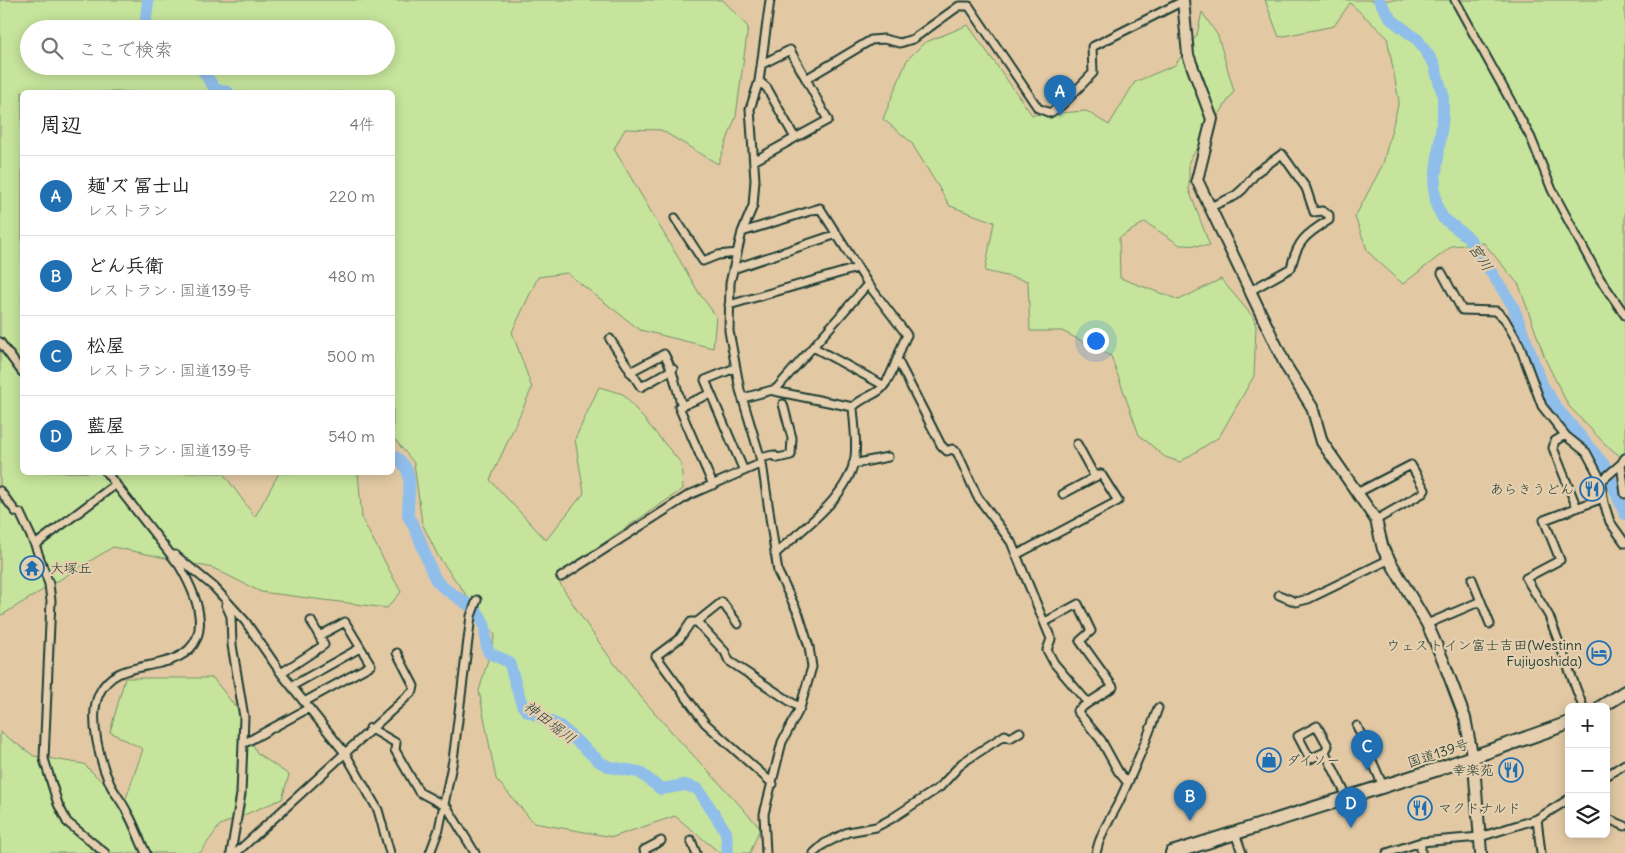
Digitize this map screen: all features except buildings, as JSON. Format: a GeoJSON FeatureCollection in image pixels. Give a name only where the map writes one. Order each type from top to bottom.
{"type":"FeatureCollection","features":[{"type":"Feature","properties":{"kind":"highway"},"geometry":{"type":"LineString","coordinates":[[1607,703],[1625,692]]}},
{"type":"Feature","properties":{"kind":"highway"},"geometry":{"type":"LineString","coordinates":[[1610,709],[1625,700]]}},
{"type":"Feature","properties":{"kind":"highway","name":"国道139号"},"geometry":{"type":"LineString","coordinates":[[1193,853],[1347,797],[1473,762],[1565,725]]}},
{"type":"Feature","properties":{"kind":"highway","name":"国道139号"},"geometry":{"type":"LineString","coordinates":[[1172,853],[1236,836],[1565,732]]}},
{"type":"Feature","properties":{"kind":"street"},"geometry":{"type":"LineString","coordinates":[[766,853],[764,814],[782,742],[800,708],[812,667],[809,647],[799,615],[778,572],[761,461],[735,368],[729,331],[730,284],[742,232],[753,206],[754,161],[750,109],[759,81],[770,0]]}},
{"type":"Feature","properties":{"kind":"street"},"geometry":{"type":"LineString","coordinates":[[806,79],[871,40],[884,39],[900,43],[913,39],[959,6],[969,6],[1038,108],[1050,113],[1062,106],[1093,73],[1092,47],[1183,0],[1188,55],[1212,119],[1197,180],[1286,366],[1312,407],[1322,442],[1376,520],[1383,549],[1427,624],[1465,718],[1473,762],[1480,853]]}},
{"type":"Feature","properties":{"kind":"street"},"geometry":{"type":"LineString","coordinates":[[1456,0],[1531,138],[1552,190],[1600,279],[1625,315]]}},
{"type":"Feature","properties":{"kind":"street"},"geometry":{"type":"LineString","coordinates":[[754,161],[828,120],[790,50],[762,64]]}},
{"type":"Feature","properties":{"kind":"street"},"geometry":{"type":"LineString","coordinates":[[759,81],[767,88],[795,138]]}},
{"type":"Feature","properties":{"kind":"street"},"geometry":{"type":"LineString","coordinates":[[1210,207],[1234,196],[1244,189],[1256,172],[1282,154],[1306,188],[1314,212],[1322,211],[1329,215],[1329,220],[1310,231],[1299,244],[1291,268],[1250,291]]}},
{"type":"Feature","properties":{"kind":"street"},"geometry":{"type":"LineString","coordinates":[[742,232],[820,208],[857,268],[907,335],[898,358],[882,388],[857,402],[853,407],[855,456],[848,479],[838,496],[775,554]]}},
{"type":"Feature","properties":{"kind":"street"},"geometry":{"type":"LineString","coordinates":[[675,218],[703,261],[718,255],[737,253]]}},
{"type":"Feature","properties":{"kind":"street"},"geometry":{"type":"LineString","coordinates":[[733,269],[837,234]]}},
{"type":"Feature","properties":{"kind":"street"},"geometry":{"type":"LineString","coordinates":[[729,305],[857,268]]}},
{"type":"Feature","properties":{"kind":"street"},"geometry":{"type":"LineString","coordinates":[[1442,273],[1462,310],[1496,311],[1504,318],[1518,344],[1542,406],[1565,435],[1586,452],[1602,481],[1603,498],[1610,522],[1625,543]]}},
{"type":"Feature","properties":{"kind":"street"},"geometry":{"type":"LineString","coordinates":[[774,391],[868,284]]}},
{"type":"Feature","properties":{"kind":"street"},"geometry":{"type":"LineString","coordinates":[[610,340],[640,387],[673,369]]}},
{"type":"Feature","properties":{"kind":"street"},"geometry":{"type":"LineString","coordinates":[[0,342],[20,369]]}},
{"type":"Feature","properties":{"kind":"street"},"geometry":{"type":"LineString","coordinates":[[813,346],[883,385]]}},
{"type":"Feature","properties":{"kind":"street"},"geometry":{"type":"LineString","coordinates":[[630,372],[664,354],[673,369],[674,384],[682,406],[680,408],[713,485]]}},
{"type":"Feature","properties":{"kind":"street"},"geometry":{"type":"LineString","coordinates":[[898,358],[941,446],[947,451],[952,449],[957,452],[977,496],[1011,542],[1045,622],[1051,639],[1047,650],[1054,663],[1088,703]]}},
{"type":"Feature","properties":{"kind":"street"},"geometry":{"type":"LineString","coordinates":[[735,368],[704,380],[744,471]]}},
{"type":"Feature","properties":{"kind":"street"},"geometry":{"type":"LineString","coordinates":[[743,398],[774,391],[853,407]]}},
{"type":"Feature","properties":{"kind":"street"},"geometry":{"type":"LineString","coordinates":[[682,406],[710,394]]}},
{"type":"Feature","properties":{"kind":"street"},"geometry":{"type":"LineString","coordinates":[[561,577],[689,495],[744,471],[773,455],[778,458],[791,455],[792,438],[783,404]]}},
{"type":"Feature","properties":{"kind":"street"},"geometry":{"type":"LineString","coordinates":[[1565,435],[1555,441],[1553,448],[1577,508]]}},
{"type":"Feature","properties":{"kind":"street"},"geometry":{"type":"LineString","coordinates":[[1077,444],[1095,477]]}},
{"type":"Feature","properties":{"kind":"street"},"geometry":{"type":"LineString","coordinates":[[853,464],[888,457]]}},
{"type":"Feature","properties":{"kind":"street"},"geometry":{"type":"LineString","coordinates":[[1602,481],[1621,463]]}},
{"type":"Feature","properties":{"kind":"street"},"geometry":{"type":"LineString","coordinates":[[1621,463],[1625,494]]}},
{"type":"Feature","properties":{"kind":"street"},"geometry":{"type":"LineString","coordinates":[[1357,493],[1411,465],[1425,490],[1423,493],[1376,520]]}},
{"type":"Feature","properties":{"kind":"street"},"geometry":{"type":"LineString","coordinates":[[1016,555],[1118,501],[1101,474],[1063,494]]}},
{"type":"Feature","properties":{"kind":"street"},"geometry":{"type":"LineString","coordinates":[[108,475],[186,577],[201,620],[200,632],[193,646],[175,658],[161,663],[120,672],[106,682],[98,696],[95,726],[97,742],[111,785],[128,813],[146,853]]}},
{"type":"Feature","properties":{"kind":"street"},"geometry":{"type":"LineString","coordinates":[[35,545],[116,484]]}},
{"type":"Feature","properties":{"kind":"street"},"geometry":{"type":"LineString","coordinates":[[0,491],[16,512],[20,513],[35,545],[49,584],[51,601],[44,759],[58,804],[67,822],[104,853]]}},
{"type":"Feature","properties":{"kind":"street"},"geometry":{"type":"LineString","coordinates":[[1581,703],[1569,672],[1566,655],[1549,616],[1526,578],[1560,560],[1544,520],[1603,498]]}},
{"type":"Feature","properties":{"kind":"street"},"geometry":{"type":"LineString","coordinates":[[162,543],[214,588],[223,600],[245,621],[281,673],[345,753],[378,810],[390,853]]}},
{"type":"Feature","properties":{"kind":"street"},"geometry":{"type":"LineString","coordinates":[[1279,595],[1296,602],[1308,599],[1390,560]]}},
{"type":"Feature","properties":{"kind":"street"},"geometry":{"type":"LineString","coordinates":[[1472,579],[1490,624]]}},
{"type":"Feature","properties":{"kind":"street"},"geometry":{"type":"LineString","coordinates":[[223,600],[231,616],[232,645],[244,718],[241,794],[231,853]]}},
{"type":"Feature","properties":{"kind":"street"},"geometry":{"type":"LineString","coordinates":[[430,853],[439,829],[453,760],[471,616],[477,600]]}},
{"type":"Feature","properties":{"kind":"street"},"geometry":{"type":"LineString","coordinates":[[1427,624],[1480,601]]}},
{"type":"Feature","properties":{"kind":"street"},"geometry":{"type":"LineString","coordinates":[[738,624],[722,602],[697,622],[691,622],[680,638],[656,656],[706,723],[773,784]]}},
{"type":"Feature","properties":{"kind":"street"},"geometry":{"type":"LineString","coordinates":[[1045,622],[1078,604],[1091,631],[1080,641],[1113,687],[1076,711],[1101,740],[1118,771],[1127,782]]}},
{"type":"Feature","properties":{"kind":"street"},"geometry":{"type":"LineString","coordinates":[[281,673],[324,645],[311,621]]}},
{"type":"Feature","properties":{"kind":"street"},"geometry":{"type":"LineString","coordinates":[[304,702],[370,666],[346,622],[319,636]]}},
{"type":"Feature","properties":{"kind":"street"},"geometry":{"type":"LineString","coordinates":[[697,622],[725,652],[729,661],[800,708]]}},
{"type":"Feature","properties":{"kind":"street"},"geometry":{"type":"LineString","coordinates":[[292,686],[360,648]]}},
{"type":"Feature","properties":{"kind":"street"},"geometry":{"type":"LineString","coordinates":[[236,853],[370,728],[413,691],[414,686],[397,653]]}},
{"type":"Feature","properties":{"kind":"street"},"geometry":{"type":"LineString","coordinates":[[243,744],[309,708]]}},
{"type":"Feature","properties":{"kind":"street"},"geometry":{"type":"LineString","coordinates":[[1096,853],[1103,829],[1144,748],[1158,708]]}},
{"type":"Feature","properties":{"kind":"street"},"geometry":{"type":"LineString","coordinates":[[1316,726],[1328,746],[1325,752],[1310,758],[1298,736],[1316,726]]}},
{"type":"Feature","properties":{"kind":"street"},"geometry":{"type":"LineString","coordinates":[[1357,726],[1383,786]]}},
{"type":"Feature","properties":{"kind":"street"},"geometry":{"type":"LineString","coordinates":[[370,728],[396,743],[395,750],[419,792],[443,805],[475,853]]}},
{"type":"Feature","properties":{"kind":"street"},"geometry":{"type":"LineString","coordinates":[[814,853],[824,844],[848,832],[876,827],[891,819],[940,787],[972,756],[1005,735],[1010,738],[1020,732]]}},
{"type":"Feature","properties":{"kind":"street"},"geometry":{"type":"LineString","coordinates":[[1325,752],[1347,797]]}},
{"type":"Feature","properties":{"kind":"street"},"geometry":{"type":"LineString","coordinates":[[1610,774],[1623,767]]}},
{"type":"Feature","properties":{"kind":"street"},"geometry":{"type":"LineString","coordinates":[[1387,853],[1421,842],[1480,837],[1537,819],[1565,803]]}},
{"type":"Feature","properties":{"kind":"street"},"geometry":{"type":"LineString","coordinates":[[1537,819],[1543,852]]}},
{"type":"Feature","properties":{"kind":"street"},"geometry":{"type":"LineString","coordinates":[[1610,820],[1625,826]]}},
{"type":"Feature","properties":{"kind":"street"},"geometry":{"type":"LineString","coordinates":[[1236,836],[1242,853]]}},
{"type":"Feature","properties":{"kind":"street"},"geometry":{"type":"LineString","coordinates":[[690,840],[696,853]]}},
{"type":"Feature","properties":{"kind":"street"},"geometry":{"type":"LineString","coordinates":[[645,853],[644,850],[661,841]]}},
{"type":"Feature","properties":{"kind":"street"},"geometry":{"type":"LineString","coordinates":[[1421,842],[1421,853]]}},
{"type":"Feature","properties":{"kind":"green space"},"geometry":{"type":"Polygon","coordinates":[[[0,0],[723,0],[748,27],[736,116],[718,164],[661,130],[625,129],[614,149],[699,293],[716,316],[713,348],[640,330],[567,273],[538,277],[512,332],[532,388],[490,480],[546,540],[584,493],[575,439],[599,387],[623,394],[681,463],[683,489],[555,576],[589,629],[640,696],[760,828],[750,853],[720,853],[675,816],[613,837],[534,823],[496,779],[479,691],[495,635],[438,556],[422,523],[414,463],[395,439],[395,90],[20,90],[20,475],[224,475],[255,517],[278,475],[358,475],[362,519],[401,592],[387,608],[261,592],[213,568],[113,547],[2,615],[0,613],[0,0]]]}},
{"type":"Feature","properties":{"kind":"green space"},"geometry":{"type":"Polygon","coordinates":[[[1265,0],[1625,0],[1625,460],[1605,444],[1568,405],[1546,361],[1519,285],[1484,243],[1452,246],[1403,284],[1368,252],[1355,217],[1383,164],[1399,101],[1387,37],[1350,3],[1334,26],[1279,37],[1265,0]]]}},
{"type":"Feature","properties":{"kind":"green space"},"geometry":{"type":"Polygon","coordinates":[[[1202,12],[1218,36],[1234,91],[1189,161],[1189,190],[1210,246],[1180,245],[1145,222],[1119,238],[1120,278],[1179,300],[1221,279],[1253,317],[1256,326],[1254,376],[1219,437],[1180,462],[1165,457],[1139,435],[1111,356],[1062,331],[1030,331],[1028,281],[985,271],[994,222],[950,206],[911,142],[883,119],[907,60],[924,43],[968,25],[1032,115],[1086,111],[1109,125],[1135,82],[1175,65],[1197,35],[1202,12]]]}},
{"type":"Feature","properties":{"kind":"green space"},"geometry":{"type":"Polygon","coordinates":[[[125,678],[213,678],[238,710],[257,753],[289,775],[282,799],[220,825],[200,853],[0,853],[0,732],[34,756],[84,764],[124,804],[143,749],[110,732],[125,678]]]}},
{"type":"Feature","properties":{"kind":"waterway","name":"神田堀川"},"geometry":{"type":"LineString","coordinates":[[146,20],[148,0]]}},
{"type":"Feature","properties":{"kind":"waterway","name":"宮川"},"geometry":{"type":"LineString","coordinates":[[1379,0],[1391,19],[1418,40],[1434,64],[1443,95],[1443,116],[1434,188],[1437,207],[1443,218],[1469,238],[1513,306],[1542,384],[1556,407],[1605,466],[1625,514]]}},
{"type":"Feature","properties":{"kind":"waterway","name":"神田堀川"},"geometry":{"type":"LineString","coordinates":[[206,75],[215,89],[219,90]]}},
{"type":"Feature","properties":{"kind":"waterway","name":"神田堀川"},"geometry":{"type":"LineString","coordinates":[[395,457],[400,460],[408,474],[408,516],[434,576],[442,586],[478,613],[484,625],[489,653],[509,662],[522,705],[527,711],[560,726],[600,762],[610,767],[639,772],[661,789],[685,785],[698,789],[726,832],[728,853]]}},
{"type":"Feature","properties":{"kind":"place","name":"麺'ズ 冨士山"},"geometry":{"type":"Point","coordinates":[1060,116]}},
{"type":"Feature","properties":{"kind":"place","name":"あらきうどん"},"geometry":{"type":"Point","coordinates":[1592,489]}},
{"type":"Feature","properties":{"kind":"place","name":"大塚丘"},"geometry":{"type":"Point","coordinates":[32,568]}},
{"type":"Feature","properties":{"kind":"place","name":"ウェストイン富士吉田(Westinn Fujiyoshida)"},"geometry":{"type":"Point","coordinates":[1599,653]}},
{"type":"Feature","properties":{"kind":"place","name":"ダイソー"},"geometry":{"type":"Point","coordinates":[1269,760]}},
{"type":"Feature","properties":{"kind":"place","name":"幸楽苑"},"geometry":{"type":"Point","coordinates":[1511,770]}},
{"type":"Feature","properties":{"kind":"place","name":"松屋"},"geometry":{"type":"Point","coordinates":[1367,771]}},
{"type":"Feature","properties":{"kind":"place","name":"マクドナルド"},"geometry":{"type":"Point","coordinates":[1420,808]}},
{"type":"Feature","properties":{"kind":"place","name":"どん兵衛"},"geometry":{"type":"Point","coordinates":[1190,821]}},
{"type":"Feature","properties":{"kind":"place","name":"藍屋"},"geometry":{"type":"Point","coordinates":[1351,828]}}]}
